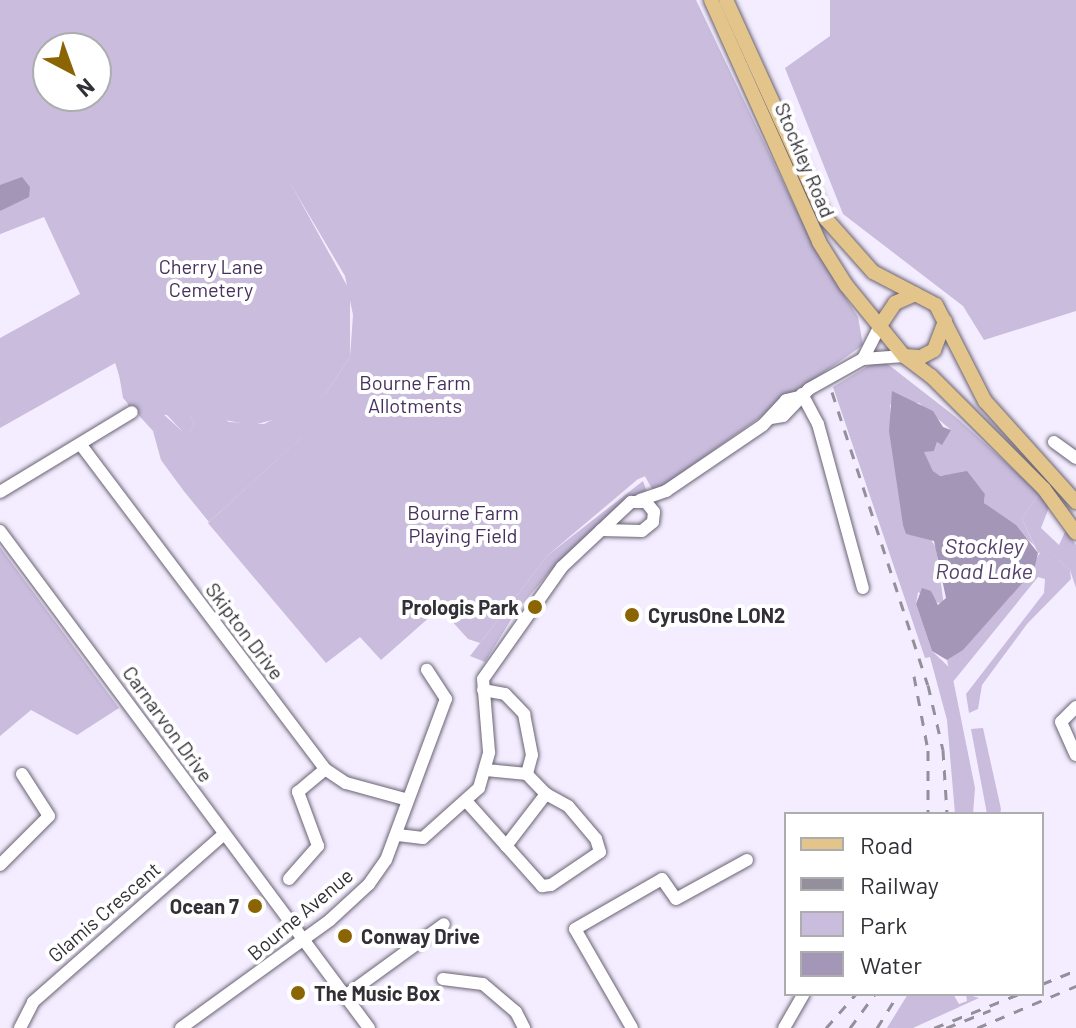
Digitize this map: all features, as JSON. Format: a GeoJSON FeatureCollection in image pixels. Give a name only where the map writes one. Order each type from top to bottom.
{"type":"FeatureCollection","features":[{"type":"Feature","properties":{"kind":"main road","name":"Stockley Road"},"geometry":{"type":"LineString","coordinates":[[711,0],[819,242],[879,327],[904,356],[1021,465],[1076,533]]}},
{"type":"Feature","properties":{"kind":"main road","name":"Stockley Road"},"geometry":{"type":"LineString","coordinates":[[726,0],[826,219],[873,272],[936,305],[946,319]]}},
{"type":"Feature","properties":{"kind":"main road"},"geometry":{"type":"LineString","coordinates":[[879,327],[895,303],[915,294]]}},
{"type":"Feature","properties":{"kind":"main road"},"geometry":{"type":"LineString","coordinates":[[904,356],[934,350],[946,319]]}},
{"type":"Feature","properties":{"kind":"main road"},"geometry":{"type":"LineString","coordinates":[[946,319],[954,348],[985,401],[1076,502]]}},
{"type":"Feature","properties":{"kind":"street"},"geometry":{"type":"LineString","coordinates":[[863,359],[879,327]]}},
{"type":"Feature","properties":{"kind":"street"},"geometry":{"type":"LineString","coordinates":[[398,835],[423,838],[467,802],[485,773],[483,679],[562,567],[624,508],[646,504],[771,418],[794,407],[800,396],[863,359],[904,356]]}},
{"type":"Feature","properties":{"kind":"street"},"geometry":{"type":"LineString","coordinates":[[800,396],[818,424],[863,588]]}},
{"type":"Feature","properties":{"kind":"street"},"geometry":{"type":"LineString","coordinates":[[0,492],[132,412]]}},
{"type":"Feature","properties":{"kind":"street"},"geometry":{"type":"LineString","coordinates":[[1054,442],[1076,458]]}},
{"type":"Feature","properties":{"kind":"street","name":"Skipton Drive"},"geometry":{"type":"LineString","coordinates":[[81,445],[325,769],[346,783],[408,800]]}},
{"type":"Feature","properties":{"kind":"street"},"geometry":{"type":"LineString","coordinates":[[601,530],[627,527],[647,529],[654,517],[646,504]]}},
{"type":"Feature","properties":{"kind":"street"},"geometry":{"type":"LineString","coordinates":[[624,508],[627,527]]}},
{"type":"Feature","properties":{"kind":"street","name":"Carnarvon Drive"},"geometry":{"type":"LineString","coordinates":[[0,531],[304,940]]}},
{"type":"Feature","properties":{"kind":"street","name":"Bourne Avenue"},"geometry":{"type":"LineString","coordinates":[[181,1028],[304,940],[369,884],[398,835],[446,699],[427,670]]}},
{"type":"Feature","properties":{"kind":"street"},"geometry":{"type":"LineString","coordinates":[[483,690],[505,694],[524,714],[532,755],[527,774]]}},
{"type":"Feature","properties":{"kind":"street"},"geometry":{"type":"LineString","coordinates":[[1076,707],[1061,722],[1076,755]]}},
{"type":"Feature","properties":{"kind":"street"},"geometry":{"type":"LineString","coordinates":[[289,879],[318,846],[298,792],[325,769]]}},
{"type":"Feature","properties":{"kind":"street"},"geometry":{"type":"LineString","coordinates":[[467,802],[542,886],[551,885],[600,852],[596,839],[568,806],[546,794],[527,774],[485,773]]}},
{"type":"Feature","properties":{"kind":"street"},"geometry":{"type":"LineString","coordinates":[[0,865],[45,826],[49,816],[22,774]]}},
{"type":"Feature","properties":{"kind":"street"},"geometry":{"type":"LineString","coordinates":[[506,846],[546,794]]}},
{"type":"Feature","properties":{"kind":"street","name":"Glamis Crescent"},"geometry":{"type":"LineString","coordinates":[[20,1028],[33,1002],[224,834]]}},
{"type":"Feature","properties":{"kind":"street"},"geometry":{"type":"LineString","coordinates":[[632,1028],[575,929],[662,879],[676,899],[747,860]]}},
{"type":"Feature","properties":{"kind":"street"},"geometry":{"type":"LineString","coordinates":[[345,996],[444,924]]}},
{"type":"Feature","properties":{"kind":"street"},"geometry":{"type":"LineString","coordinates":[[304,940],[369,1028]]}},
{"type":"Feature","properties":{"kind":"street"},"geometry":{"type":"LineString","coordinates":[[443,979],[483,984],[516,1012],[524,1028]]}},
{"type":"Feature","properties":{"kind":"street"},"geometry":{"type":"LineString","coordinates":[[784,1028],[803,996]]}},
{"type":"Feature","properties":{"kind":"green space"},"geometry":{"type":"Polygon","coordinates":[[[0,0],[696,0],[816,251],[858,317],[863,345],[654,492],[645,476],[638,479],[548,555],[480,643],[468,639],[440,608],[381,660],[360,637],[326,663],[208,523],[406,342],[287,177],[350,291],[350,357],[326,393],[288,416],[253,425],[224,420],[184,393],[194,425],[190,431],[182,431],[167,415],[140,414],[161,440],[183,490],[161,460],[153,431],[123,398],[117,362],[0,428],[0,338],[80,294],[44,217],[0,234],[0,0]]]}},
{"type":"Feature","properties":{"kind":"green space"},"geometry":{"type":"Polygon","coordinates":[[[830,0],[1076,0],[1076,311],[984,340],[963,306],[843,214],[785,68],[830,36],[830,0]]]}},
{"type":"Feature","properties":{"kind":"green space"},"geometry":{"type":"Polygon","coordinates":[[[885,362],[957,418],[951,430],[919,403],[892,401],[890,406],[906,534],[930,538],[936,548],[944,606],[918,592],[916,604],[932,651],[951,669],[975,788],[973,812],[955,812],[947,720],[930,657],[925,658],[833,387],[873,363],[885,362]]]}},
{"type":"Feature","properties":{"kind":"green space"},"geometry":{"type":"Polygon","coordinates":[[[1039,493],[1050,505],[1041,528],[1059,545],[1066,530],[1076,545],[1076,588],[1070,570],[1048,551],[1038,553],[1022,519],[1039,493]]]}},
{"type":"Feature","properties":{"kind":"green space"},"geometry":{"type":"Polygon","coordinates":[[[0,547],[119,708],[77,735],[31,710],[0,736],[0,547]]]}},
{"type":"Feature","properties":{"kind":"green space"},"geometry":{"type":"Polygon","coordinates":[[[907,996],[954,996],[959,1004],[967,1001],[966,996],[979,998],[913,1028],[887,1028],[907,996]]]}},
{"type":"Feature","properties":{"kind":"shaded area"},"geometry":{"type":"Polygon","coordinates":[[[981,9],[1007,21],[1039,25],[1057,42],[1058,53],[984,21],[978,14],[981,9]]]}},
{"type":"Feature","properties":{"kind":"shaded area"},"geometry":{"type":"Polygon","coordinates":[[[727,65],[828,289],[828,302],[796,324],[775,312],[770,286],[780,239],[714,71],[727,65]]]}},
{"type":"Feature","properties":{"kind":"shaded area"},"geometry":{"type":"Polygon","coordinates":[[[924,85],[943,122],[981,145],[983,167],[927,127],[911,101],[902,100],[898,91],[924,85]]]}},
{"type":"Feature","properties":{"kind":"shaded area"},"geometry":{"type":"Polygon","coordinates":[[[280,166],[407,342],[209,522],[183,490],[155,431],[139,413],[162,413],[182,431],[190,431],[194,425],[183,392],[229,422],[264,424],[326,393],[350,357],[353,315],[345,276],[280,166]]]}},
{"type":"Feature","properties":{"kind":"shaded area"},"geometry":{"type":"Polygon","coordinates":[[[24,200],[46,207],[59,219],[115,310],[174,390],[129,408],[103,323],[49,214],[0,234],[0,211],[24,200]]]}},
{"type":"Feature","properties":{"kind":"shaded area"},"geometry":{"type":"Polygon","coordinates":[[[956,210],[973,234],[969,252],[956,256],[927,241],[929,224],[948,223],[956,210]]]}},
{"type":"Feature","properties":{"kind":"shaded area"},"geometry":{"type":"Polygon","coordinates":[[[620,249],[685,256],[696,273],[693,335],[698,350],[717,371],[734,379],[766,378],[770,393],[723,419],[705,425],[695,420],[642,350],[615,302],[606,262],[620,249]]]}},
{"type":"Feature","properties":{"kind":"shaded area"},"geometry":{"type":"Polygon","coordinates":[[[777,395],[785,397],[654,492],[645,476],[638,479],[631,471],[686,450],[777,395]]]}},
{"type":"Feature","properties":{"kind":"shaded area"},"geometry":{"type":"Polygon","coordinates":[[[957,418],[1039,493],[1022,519],[1034,545],[984,503],[985,494],[967,472],[939,476],[933,471],[923,451],[934,451],[937,442],[942,444],[957,418]]]}},
{"type":"Feature","properties":{"kind":"shaded area"},"geometry":{"type":"Polygon","coordinates":[[[643,481],[647,492],[629,497],[558,562],[515,613],[485,662],[470,656],[548,555],[643,481]]]}},
{"type":"Feature","properties":{"kind":"shaded area"},"geometry":{"type":"Polygon","coordinates":[[[1044,547],[1070,570],[1071,579],[1027,624],[982,685],[978,709],[969,713],[966,694],[1044,593],[1045,579],[1038,577],[952,683],[947,660],[963,649],[1010,597],[1044,547]]]}},
{"type":"Feature","properties":{"kind":"shaded area"},"geometry":{"type":"Polygon","coordinates":[[[983,728],[1000,812],[987,812],[971,729],[983,728]]]}},
{"type":"Feature","properties":{"kind":"water"},"geometry":{"type":"Polygon","coordinates":[[[22,177],[30,187],[29,197],[0,211],[0,185],[22,177]]]}},
{"type":"Feature","properties":{"kind":"water","name":"Stockley Road Lake"},"geometry":{"type":"Polygon","coordinates":[[[892,391],[933,411],[943,427],[951,430],[942,445],[937,442],[934,451],[924,452],[933,471],[940,476],[967,471],[985,494],[984,503],[1016,525],[1038,553],[1034,570],[963,650],[947,660],[932,651],[916,604],[922,588],[931,591],[938,605],[946,598],[934,541],[906,534],[903,525],[889,431],[892,391]]]}},
{"type":"Feature","properties":{"kind":"railway"},"geometry":{"type":"LineString","coordinates":[[832,392],[928,685],[943,750],[947,812]]}},
{"type":"Feature","properties":{"kind":"railway"},"geometry":{"type":"LineString","coordinates":[[914,676],[928,750],[928,812]]}},
{"type":"Feature","properties":{"kind":"railway"},"geometry":{"type":"LineString","coordinates":[[1044,983],[1076,970]]}},
{"type":"Feature","properties":{"kind":"railway"},"geometry":{"type":"LineString","coordinates":[[977,1028],[1076,986]]}},
{"type":"Feature","properties":{"kind":"railway"},"geometry":{"type":"LineString","coordinates":[[826,1028],[854,996]]}},
{"type":"Feature","properties":{"kind":"railway"},"geometry":{"type":"LineString","coordinates":[[850,1028],[874,996]]}},
{"type":"Feature","properties":{"kind":"railway"},"geometry":{"type":"LineString","coordinates":[[877,1028],[897,996]]}},
{"type":"Feature","properties":{"kind":"railway"},"geometry":{"type":"LineString","coordinates":[[934,1028],[1014,996]]}},
{"type":"Feature","properties":{"kind":"railway"},"geometry":{"type":"LineString","coordinates":[[946,1028],[991,1010]]}},
{"type":"Feature","properties":{"kind":"place","name":"Prologis Park"},"geometry":{"type":"Point","coordinates":[535,607]}},
{"type":"Feature","properties":{"kind":"place","name":"CyrusOne LON2"},"geometry":{"type":"Point","coordinates":[632,615]}},
{"type":"Feature","properties":{"kind":"place","name":"Ocean 7"},"geometry":{"type":"Point","coordinates":[255,906]}},
{"type":"Feature","properties":{"kind":"place","name":"Conway Drive"},"geometry":{"type":"Point","coordinates":[345,936]}},
{"type":"Feature","properties":{"kind":"place","name":"The Music Box"},"geometry":{"type":"Point","coordinates":[298,993]}},
{"type":"Feature","properties":{"kind":"park label","name":"Cherry Lane Cemetery"},"geometry":{"type":"Point","coordinates":[211,278]}},
{"type":"Feature","properties":{"kind":"park label","name":"Bourne Farm Allotments"},"geometry":{"type":"Point","coordinates":[415,394]}},
{"type":"Feature","properties":{"kind":"park label","name":"Bourne Farm Playing Field"},"geometry":{"type":"Point","coordinates":[463,524]}}]}
